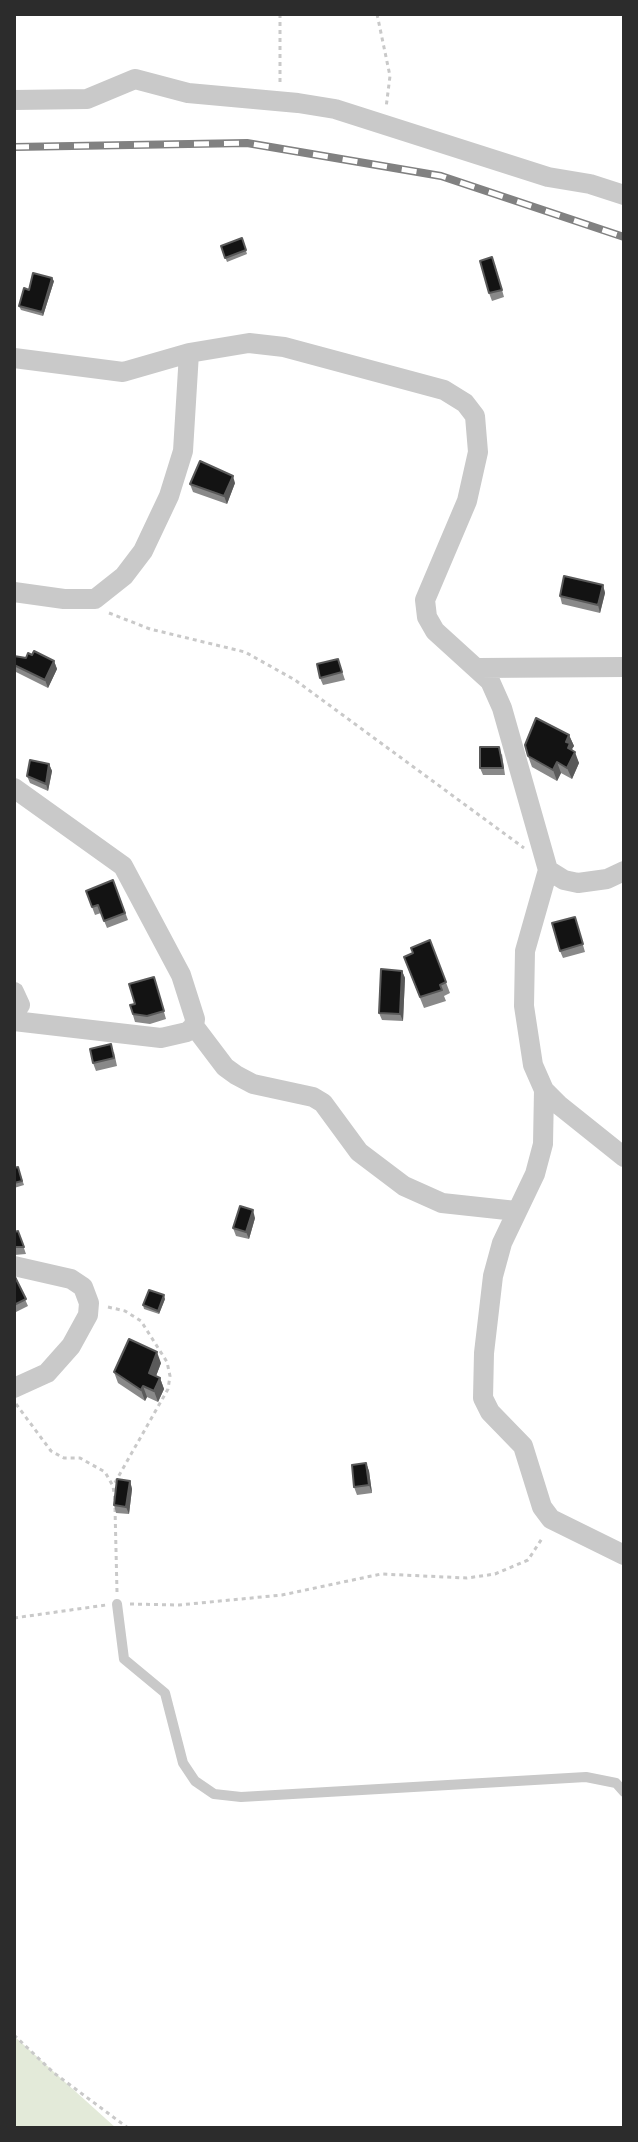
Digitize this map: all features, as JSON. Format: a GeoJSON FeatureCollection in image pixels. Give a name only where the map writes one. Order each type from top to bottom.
{"type":"FeatureCollection","features":[{"type":"Feature","properties":{"kind":"street"},"geometry":{"type":"LineString","coordinates":[[14,100],[87,99],[135,79],[188,93],[280,100],[335,109],[548,177],[590,184],[624,195]]}},
{"type":"Feature","properties":{"kind":"street"},"geometry":{"type":"LineString","coordinates":[[14,358],[123,372],[189,353],[249,343],[284,347],[444,390],[465,403],[475,416],[478,434],[471,484],[425,600],[427,617],[435,631],[490,681],[502,708],[548,870],[525,951],[524,1006],[533,1065],[544,1090],[543,1144],[535,1174],[516,1211],[493,1276],[484,1353],[483,1398],[490,1412],[523,1446],[542,1507],[551,1519],[624,1555]]}},
{"type":"Feature","properties":{"kind":"street"},"geometry":{"type":"LineString","coordinates":[[14,592],[83,601],[95,599],[124,576],[143,551],[169,496],[183,451],[189,353]]}},
{"type":"Feature","properties":{"kind":"street"},"geometry":{"type":"LineString","coordinates":[[479,668],[624,667]]}},
{"type":"Feature","properties":{"kind":"street"},"geometry":{"type":"LineString","coordinates":[[14,788],[123,866],[181,975],[192,1006],[194,1026],[225,1067],[253,1084],[313,1097],[323,1103],[359,1152],[404,1186],[442,1203],[516,1211]]}},
{"type":"Feature","properties":{"kind":"street"},"geometry":{"type":"LineString","coordinates":[[548,870],[564,880],[578,883],[607,879],[624,871]]}},
{"type":"Feature","properties":{"kind":"street"},"geometry":{"type":"LineString","coordinates":[[14,992],[20,1005],[14,1014]]}},
{"type":"Feature","properties":{"kind":"street"},"geometry":{"type":"LineString","coordinates":[[14,1021],[161,1038],[187,1032],[194,1026]]}},
{"type":"Feature","properties":{"kind":"street"},"geometry":{"type":"LineString","coordinates":[[544,1090],[624,1157]]}},
{"type":"Feature","properties":{"kind":"street"},"geometry":{"type":"LineString","coordinates":[[14,1266],[71,1279],[83,1287],[89,1303],[88,1315],[71,1346],[47,1373],[14,1388]]}},
{"type":"Feature","properties":{"kind":"lane"},"geometry":{"type":"LineString","coordinates":[[117,1604],[124,1659],[165,1693],[183,1763],[195,1781],[214,1794],[241,1797],[586,1777],[616,1783],[624,1792]]}},
{"type":"Feature","properties":{"kind":"path"},"geometry":{"type":"LineString","coordinates":[[280,14],[280,100]]}},
{"type":"Feature","properties":{"kind":"path"},"geometry":{"type":"LineString","coordinates":[[377,14],[390,76],[382,124]]}},
{"type":"Feature","properties":{"kind":"path"},"geometry":{"type":"LineString","coordinates":[[83,601],[150,629],[245,652],[295,680],[516,845],[522,848],[539,842]]}},
{"type":"Feature","properties":{"kind":"path"},"geometry":{"type":"LineString","coordinates":[[89,1303],[125,1311],[141,1321],[161,1349],[170,1376],[168,1389],[113,1486],[117,1604]]}},
{"type":"Feature","properties":{"kind":"path"},"geometry":{"type":"LineString","coordinates":[[14,1401],[51,1451],[93,1464],[113,1486]]}},
{"type":"Feature","properties":{"kind":"path"},"geometry":{"type":"LineString","coordinates":[[14,1618],[117,1604],[179,1605],[282,1595],[381,1574],[467,1578],[495,1574],[528,1560],[551,1519]]}},
{"type":"Feature","properties":{"kind":"path"},"geometry":{"type":"LineString","coordinates":[[14,2035],[54,2073],[128,2128]]}},
{"type":"Feature","properties":{"kind":"green space"},"geometry":{"type":"Polygon","coordinates":[[[14,2036],[116,2128],[14,2128],[14,2036]]]}},
{"type":"Feature","properties":{"kind":"building"},"geometry":{"type":"Polygon","coordinates":[[[242,238],[246,250],[225,258],[221,246],[242,238]]]}},
{"type":"Feature","properties":{"kind":"building"},"geometry":{"type":"Polygon","coordinates":[[[492,257],[502,290],[489,293],[480,261],[492,257]]]}},
{"type":"Feature","properties":{"kind":"building"},"geometry":{"type":"Polygon","coordinates":[[[33,273],[52,278],[42,312],[19,306],[24,288],[29,290],[33,273]]]}},
{"type":"Feature","properties":{"kind":"building"},"geometry":{"type":"Polygon","coordinates":[[[200,461],[233,476],[224,496],[190,484],[200,461]]]}},
{"type":"Feature","properties":{"kind":"building"},"geometry":{"type":"Polygon","coordinates":[[[564,576],[603,585],[598,605],[560,596],[564,576]]]}},
{"type":"Feature","properties":{"kind":"building"},"geometry":{"type":"Polygon","coordinates":[[[34,651],[54,661],[45,680],[14,665],[14,656],[26,658],[28,653],[32,655],[34,651]]]}},
{"type":"Feature","properties":{"kind":"building"},"geometry":{"type":"Polygon","coordinates":[[[338,659],[342,672],[320,678],[317,664],[338,659]]]}},
{"type":"Feature","properties":{"kind":"building"},"geometry":{"type":"Polygon","coordinates":[[[536,718],[569,735],[566,742],[570,743],[568,748],[575,752],[567,768],[557,762],[553,770],[528,756],[525,745],[536,718]]]}},
{"type":"Feature","properties":{"kind":"building"},"geometry":{"type":"Polygon","coordinates":[[[480,747],[499,747],[503,768],[480,768],[480,747]]]}},
{"type":"Feature","properties":{"kind":"building"},"geometry":{"type":"Polygon","coordinates":[[[30,760],[49,764],[46,784],[27,776],[30,760]]]}},
{"type":"Feature","properties":{"kind":"building"},"geometry":{"type":"Polygon","coordinates":[[[113,880],[125,913],[104,921],[98,905],[92,907],[86,891],[113,880]]]}},
{"type":"Feature","properties":{"kind":"building"},"geometry":{"type":"Polygon","coordinates":[[[575,917],[583,944],[560,951],[552,923],[575,917]]]}},
{"type":"Feature","properties":{"kind":"building"},"geometry":{"type":"Polygon","coordinates":[[[430,940],[446,982],[440,985],[442,990],[420,997],[404,957],[413,953],[411,948],[430,940]]]}},
{"type":"Feature","properties":{"kind":"building"},"geometry":{"type":"Polygon","coordinates":[[[381,969],[402,971],[400,1014],[379,1013],[381,969]]]}},
{"type":"Feature","properties":{"kind":"building"},"geometry":{"type":"Polygon","coordinates":[[[154,977],[164,1011],[147,1016],[133,1014],[130,1005],[135,1004],[129,984],[154,977]]]}},
{"type":"Feature","properties":{"kind":"building"},"geometry":{"type":"Polygon","coordinates":[[[111,1044],[114,1058],[93,1063],[90,1049],[111,1044]]]}},
{"type":"Feature","properties":{"kind":"building"},"geometry":{"type":"Polygon","coordinates":[[[18,1167],[22,1181],[14,1183],[14,1168],[18,1167]]]}},
{"type":"Feature","properties":{"kind":"building"},"geometry":{"type":"Polygon","coordinates":[[[240,1206],[253,1210],[246,1232],[233,1228],[240,1206]]]}},
{"type":"Feature","properties":{"kind":"building"},"geometry":{"type":"Polygon","coordinates":[[[18,1231],[24,1247],[14,1247],[14,1232],[18,1231]]]}},
{"type":"Feature","properties":{"kind":"building"},"geometry":{"type":"Polygon","coordinates":[[[14,1275],[26,1299],[14,1305],[14,1275]]]}},
{"type":"Feature","properties":{"kind":"building"},"geometry":{"type":"Polygon","coordinates":[[[149,1290],[164,1295],[158,1311],[143,1305],[149,1290]]]}},
{"type":"Feature","properties":{"kind":"building"},"geometry":{"type":"Polygon","coordinates":[[[129,1339],[157,1352],[149,1373],[160,1378],[154,1391],[143,1386],[141,1390],[114,1372],[129,1339]]]}},
{"type":"Feature","properties":{"kind":"building"},"geometry":{"type":"Polygon","coordinates":[[[366,1463],[369,1485],[354,1487],[352,1465],[366,1463]]]}},
{"type":"Feature","properties":{"kind":"building"},"geometry":{"type":"Polygon","coordinates":[[[117,1479],[130,1481],[126,1507],[114,1505],[117,1479]]]}},
{"type":"Feature","properties":{"kind":"railway"},"geometry":{"type":"LineString","coordinates":[[14,147],[247,143],[441,176],[624,237]]}}]}
